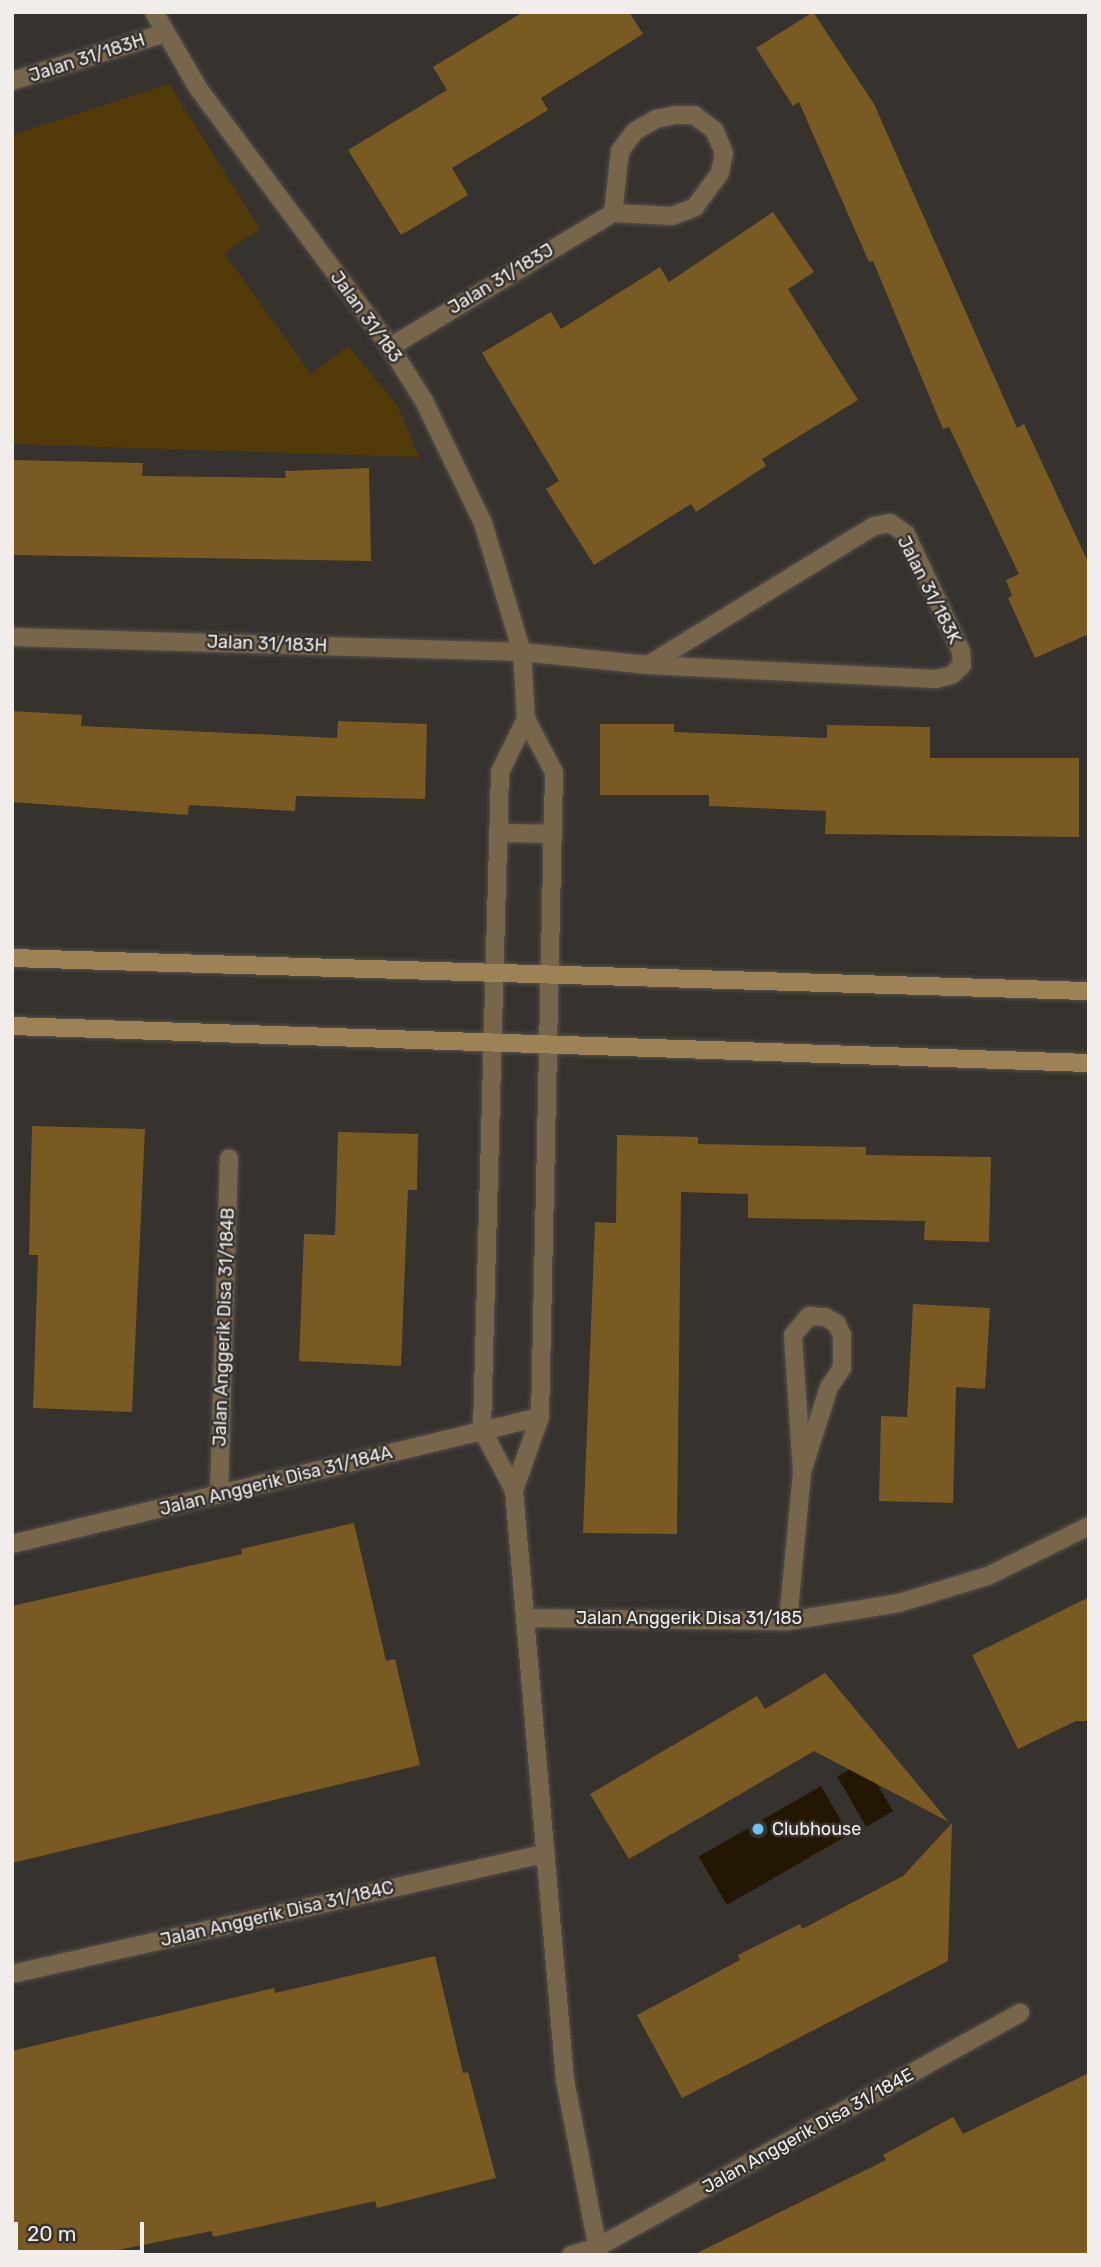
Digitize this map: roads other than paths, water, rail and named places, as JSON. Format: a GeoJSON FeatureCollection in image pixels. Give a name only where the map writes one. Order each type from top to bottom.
{"type":"FeatureCollection","features":[{"type":"Feature","properties":{"kind":"street","name":"Jalan 31/183"},"geometry":{"type":"LineString","coordinates":[[154,12],[162,34],[390,347],[424,401],[483,523],[522,652],[526,719]]}},
{"type":"Feature","properties":{"kind":"street","name":"Jalan 31/183H"},"geometry":{"type":"LineString","coordinates":[[12,81],[162,34]]}},
{"type":"Feature","properties":{"kind":"street"},"geometry":{"type":"LineString","coordinates":[[676,115],[694,115],[714,130],[724,153],[720,173],[695,207],[672,216],[613,213],[620,151],[635,131],[656,119],[676,115]]}},
{"type":"Feature","properties":{"kind":"street","name":"Jalan 31/183J"},"geometry":{"type":"LineString","coordinates":[[390,347],[613,213]]}},
{"type":"Feature","properties":{"kind":"street","name":"Jalan 31/183K"},"geometry":{"type":"LineString","coordinates":[[522,652],[648,665],[936,679],[952,675],[962,665],[961,652],[906,534],[890,523],[874,526],[648,665]]}},
{"type":"Feature","properties":{"kind":"street","name":"Jalan 31/183H"},"geometry":{"type":"LineString","coordinates":[[12,637],[522,652]]}},
{"type":"Feature","properties":{"kind":"street"},"geometry":{"type":"LineString","coordinates":[[526,719],[500,772],[482,1430],[514,1490],[543,1854],[565,2080],[598,2251]]}},
{"type":"Feature","properties":{"kind":"street"},"geometry":{"type":"LineString","coordinates":[[514,1490],[540,1417],[554,835],[554,772],[526,719]]}},
{"type":"Feature","properties":{"kind":"street"},"geometry":{"type":"LineString","coordinates":[[498,833],[554,835]]}},
{"type":"Feature","properties":{"kind":"street"},"geometry":{"type":"LineString","coordinates":[[12,958],[1089,991]]}},
{"type":"Feature","properties":{"kind":"street"},"geometry":{"type":"LineString","coordinates":[[12,1026],[1089,1063]]}},
{"type":"Feature","properties":{"kind":"street","name":"Jalan Anggerik Disa 31/184B"},"geometry":{"type":"LineString","coordinates":[[219,1495],[229,1158]]}},
{"type":"Feature","properties":{"kind":"street"},"geometry":{"type":"LineString","coordinates":[[788,1621],[802,1472],[793,1335],[809,1316],[825,1317],[836,1323],[842,1335],[842,1368],[829,1387],[802,1472]]}},
{"type":"Feature","properties":{"kind":"street","name":"Jalan Anggerik Disa 31/184A"},"geometry":{"type":"LineString","coordinates":[[12,1544],[540,1417]]}},
{"type":"Feature","properties":{"kind":"street","name":"Jalan Anggerik Disa 31/185"},"geometry":{"type":"LineString","coordinates":[[525,1618],[788,1621],[899,1603],[988,1576],[1089,1526]]}},
{"type":"Feature","properties":{"kind":"street","name":"Jalan Anggerik Disa 31/184C"},"geometry":{"type":"LineString","coordinates":[[12,1974],[543,1854]]}},
{"type":"Feature","properties":{"kind":"street","name":"Jalan Anggerik Disa 31/184E"},"geometry":{"type":"LineString","coordinates":[[571,2255],[598,2251],[1020,2013]]}},
{"type":"Feature","properties":{"kind":"place","name":"Clubhouse"},"geometry":{"type":"Point","coordinates":[758,1829]}}]}
